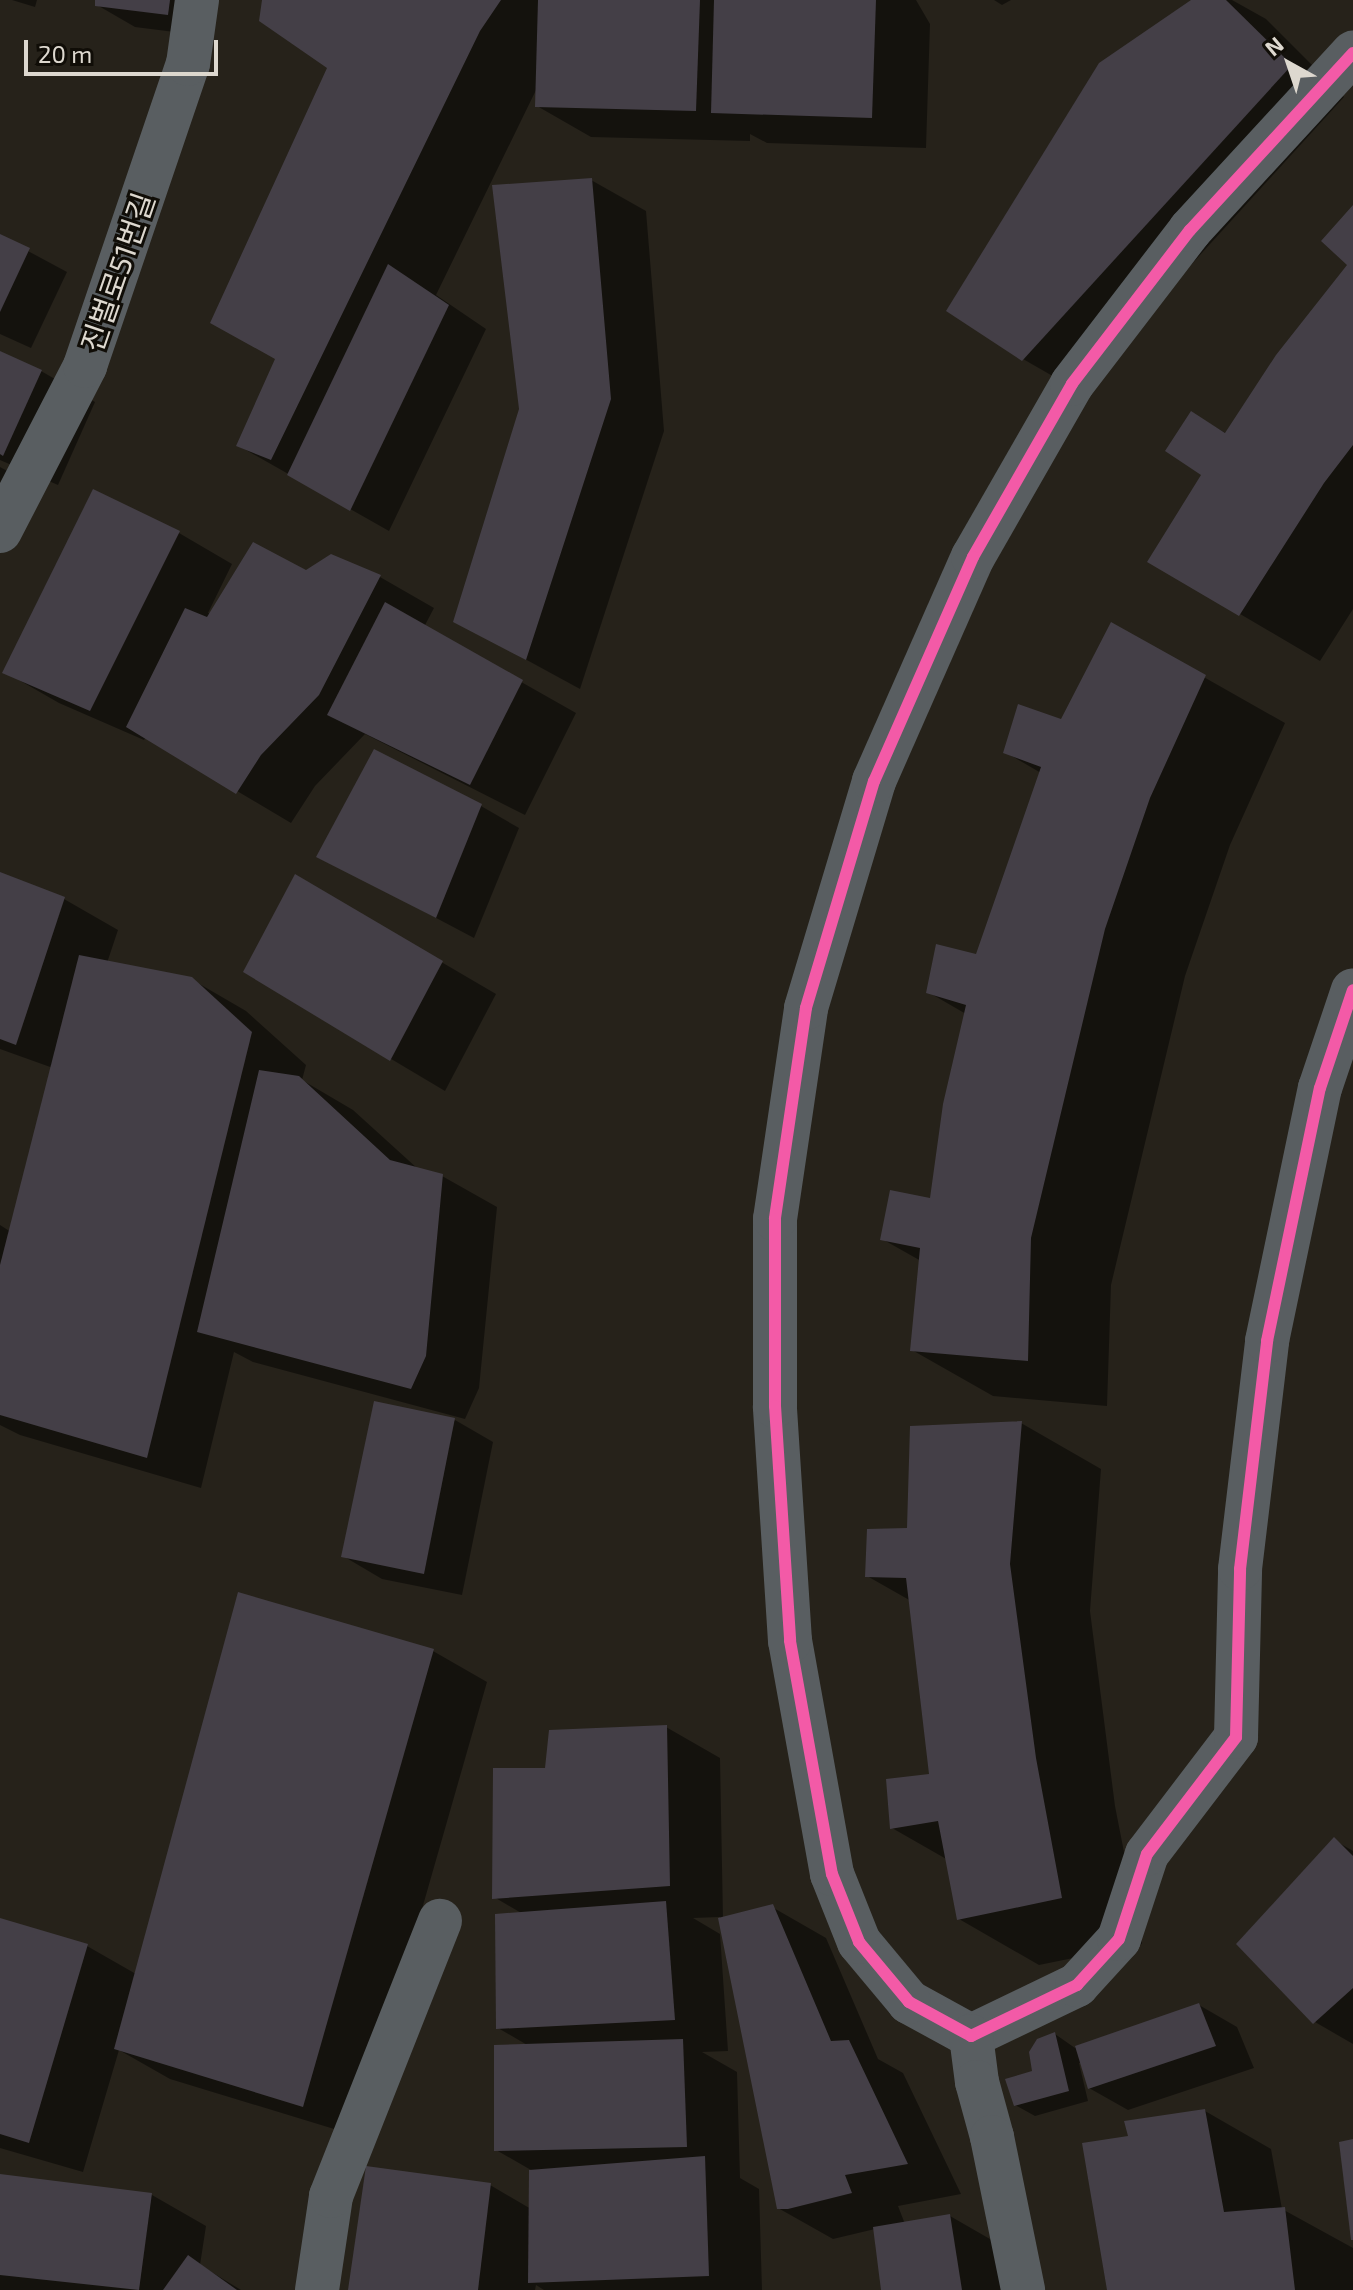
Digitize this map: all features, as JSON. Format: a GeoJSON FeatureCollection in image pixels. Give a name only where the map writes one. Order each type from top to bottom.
{"type":"FeatureCollection","features":[{"type":"Feature","properties":{"kind":"street","name":"진벌로51번길"},"geometry":{"type":"LineString","coordinates":[[0,531],[85,366],[188,64],[197,0]]}},
{"type":"Feature","properties":{"kind":"street"},"geometry":{"type":"LineString","coordinates":[[971,2036],[909,2002],[859,1942],[832,1874],[790,1641],[775,1406],[775,1219],[806,1008],[874,781],[973,557],[1072,384],[1190,230],[1353,53]]}},
{"type":"Feature","properties":{"kind":"street"},"geometry":{"type":"LineString","coordinates":[[971,2036],[1077,1985],[1119,1939],[1147,1854],[1236,1737],[1240,1569],[1267,1341],[1320,1088],[1353,990]]}},
{"type":"Feature","properties":{"kind":"street"},"geometry":{"type":"LineString","coordinates":[[317,2290],[331,2196],[440,1921]]}},
{"type":"Feature","properties":{"kind":"street"},"geometry":{"type":"LineString","coordinates":[[971,2036],[977,2082],[992,2137],[1023,2290]]}},
{"type":"Feature","properties":{"kind":"building"},"geometry":{"type":"Polygon","coordinates":[[[95,0],[170,0],[168,15],[95,6],[95,0]]]}},
{"type":"Feature","properties":{"kind":"building"},"geometry":{"type":"Polygon","coordinates":[[[262,0],[501,0],[480,31],[271,460],[236,446],[275,359],[210,323],[327,68],[259,21],[262,0]]]}},
{"type":"Feature","properties":{"kind":"building"},"geometry":{"type":"Polygon","coordinates":[[[538,0],[700,0],[696,111],[535,107],[538,0]]]}},
{"type":"Feature","properties":{"kind":"building"},"geometry":{"type":"Polygon","coordinates":[[[714,0],[876,0],[872,118],[711,113],[714,0]]]}},
{"type":"Feature","properties":{"kind":"building"},"geometry":{"type":"Polygon","coordinates":[[[1191,0],[1226,0],[1292,65],[1022,361],[946,311],[1099,63],[1191,0]]]}},
{"type":"Feature","properties":{"kind":"building"},"geometry":{"type":"Polygon","coordinates":[[[592,178],[611,399],[526,660],[453,622],[519,409],[492,185],[592,178]]]}},
{"type":"Feature","properties":{"kind":"building"},"geometry":{"type":"Polygon","coordinates":[[[1353,205],[1353,445],[1324,483],[1239,616],[1147,562],[1201,475],[1165,451],[1191,411],[1225,433],[1276,355],[1347,265],[1321,241],[1353,205]]]}},
{"type":"Feature","properties":{"kind":"building"},"geometry":{"type":"Polygon","coordinates":[[[0,234],[30,248],[0,312],[0,234]]]}},
{"type":"Feature","properties":{"kind":"building"},"geometry":{"type":"Polygon","coordinates":[[[388,264],[449,305],[350,511],[287,475],[388,264]]]}},
{"type":"Feature","properties":{"kind":"building"},"geometry":{"type":"Polygon","coordinates":[[[0,351],[42,370],[3,456],[0,454],[0,351]]]}},
{"type":"Feature","properties":{"kind":"building"},"geometry":{"type":"Polygon","coordinates":[[[93,489],[180,531],[90,711],[2,673],[93,489]]]}},
{"type":"Feature","properties":{"kind":"building"},"geometry":{"type":"Polygon","coordinates":[[[253,542],[306,570],[331,554],[381,575],[319,695],[261,755],[236,794],[126,727],[185,608],[207,617],[253,542]]]}},
{"type":"Feature","properties":{"kind":"building"},"geometry":{"type":"Polygon","coordinates":[[[385,602],[523,680],[470,785],[327,715],[385,602]]]}},
{"type":"Feature","properties":{"kind":"building"},"geometry":{"type":"Polygon","coordinates":[[[1111,622],[1206,675],[1150,798],[1105,929],[1031,1238],[1028,1361],[910,1351],[920,1248],[880,1240],[890,1190],[930,1198],[943,1104],[966,1005],[926,993],[936,944],[976,954],[1041,767],[1003,753],[1018,704],[1061,719],[1111,622]]]}},
{"type":"Feature","properties":{"kind":"building"},"geometry":{"type":"Polygon","coordinates":[[[374,749],[482,804],[436,918],[316,857],[374,749]]]}},
{"type":"Feature","properties":{"kind":"building"},"geometry":{"type":"Polygon","coordinates":[[[0,872],[65,897],[16,1045],[0,1039],[0,872]]]}},
{"type":"Feature","properties":{"kind":"building"},"geometry":{"type":"Polygon","coordinates":[[[295,874],[443,961],[390,1061],[243,972],[295,874]]]}},
{"type":"Feature","properties":{"kind":"building"},"geometry":{"type":"Polygon","coordinates":[[[79,955],[192,977],[252,1032],[147,1458],[0,1415],[0,1265],[79,955]]]}},
{"type":"Feature","properties":{"kind":"building"},"geometry":{"type":"Polygon","coordinates":[[[259,1070],[299,1076],[390,1160],[443,1174],[426,1356],[411,1389],[197,1332],[259,1070]]]}},
{"type":"Feature","properties":{"kind":"building"},"geometry":{"type":"Polygon","coordinates":[[[374,1401],[455,1418],[424,1574],[341,1557],[374,1401]]]}},
{"type":"Feature","properties":{"kind":"building"},"geometry":{"type":"Polygon","coordinates":[[[1022,1421],[1010,1564],[1036,1758],[1062,1898],[957,1920],[938,1821],[890,1829],[886,1779],[929,1774],[906,1578],[865,1577],[867,1529],[907,1528],[910,1426],[1022,1421]]]}},
{"type":"Feature","properties":{"kind":"building"},"geometry":{"type":"Polygon","coordinates":[[[238,1592],[434,1649],[303,2107],[114,2049],[238,1592]]]}},
{"type":"Feature","properties":{"kind":"building"},"geometry":{"type":"Polygon","coordinates":[[[667,1725],[670,1886],[492,1899],[493,1768],[545,1768],[549,1730],[667,1725]]]}},
{"type":"Feature","properties":{"kind":"building"},"geometry":{"type":"Polygon","coordinates":[[[1334,1837],[1353,1856],[1353,1988],[1313,2024],[1236,1944],[1334,1837]]]}},
{"type":"Feature","properties":{"kind":"building"},"geometry":{"type":"Polygon","coordinates":[[[666,1901],[675,2020],[496,2029],[495,1914],[666,1901]]]}},
{"type":"Feature","properties":{"kind":"building"},"geometry":{"type":"Polygon","coordinates":[[[773,1904],[831,2041],[849,2040],[908,2164],[845,2175],[852,2193],[788,2209],[777,2209],[718,1918],[773,1904]]]}},
{"type":"Feature","properties":{"kind":"building"},"geometry":{"type":"Polygon","coordinates":[[[0,1918],[88,1944],[29,2143],[0,2134],[0,1918]]]}},
{"type":"Feature","properties":{"kind":"building"},"geometry":{"type":"Polygon","coordinates":[[[1199,2003],[1216,2046],[1088,2089],[1075,2046],[1199,2003]]]}},
{"type":"Feature","properties":{"kind":"building"},"geometry":{"type":"Polygon","coordinates":[[[1055,2032],[1069,2091],[1014,2106],[1005,2079],[1032,2071],[1029,2052],[1037,2039],[1055,2032]]]}},
{"type":"Feature","properties":{"kind":"building"},"geometry":{"type":"Polygon","coordinates":[[[683,2039],[687,2147],[494,2151],[494,2045],[683,2039]]]}},
{"type":"Feature","properties":{"kind":"building"},"geometry":{"type":"Polygon","coordinates":[[[1205,2109],[1224,2212],[1285,2207],[1295,2290],[1107,2290],[1082,2143],[1128,2136],[1124,2121],[1205,2109]]]}},
{"type":"Feature","properties":{"kind":"building"},"geometry":{"type":"Polygon","coordinates":[[[1353,2139],[1353,2240],[1351,2240],[1339,2142],[1353,2139]]]}},
{"type":"Feature","properties":{"kind":"building"},"geometry":{"type":"Polygon","coordinates":[[[705,2156],[709,2276],[528,2283],[529,2170],[705,2156]]]}},
{"type":"Feature","properties":{"kind":"building"},"geometry":{"type":"Polygon","coordinates":[[[366,2166],[491,2183],[478,2290],[348,2290],[366,2166]]]}},
{"type":"Feature","properties":{"kind":"building"},"geometry":{"type":"Polygon","coordinates":[[[0,2174],[152,2193],[139,2290],[0,2275],[0,2174]]]}},
{"type":"Feature","properties":{"kind":"building"},"geometry":{"type":"Polygon","coordinates":[[[950,2214],[962,2290],[881,2290],[873,2227],[950,2214]]]}},
{"type":"Feature","properties":{"kind":"building"},"geometry":{"type":"Polygon","coordinates":[[[188,2255],[237,2290],[163,2290],[188,2255]]]}},
{"type":"Feature","properties":{"kind":"cycle path"},"geometry":{"type":"LineString","coordinates":[[1353,53],[1190,230],[1072,384],[973,557],[874,781],[806,1008],[775,1219],[775,1406],[790,1641],[832,1874],[859,1942],[909,2002],[971,2036],[1077,1985],[1119,1939],[1147,1854],[1236,1737],[1240,1569],[1267,1341],[1320,1088],[1353,990]]}}]}
